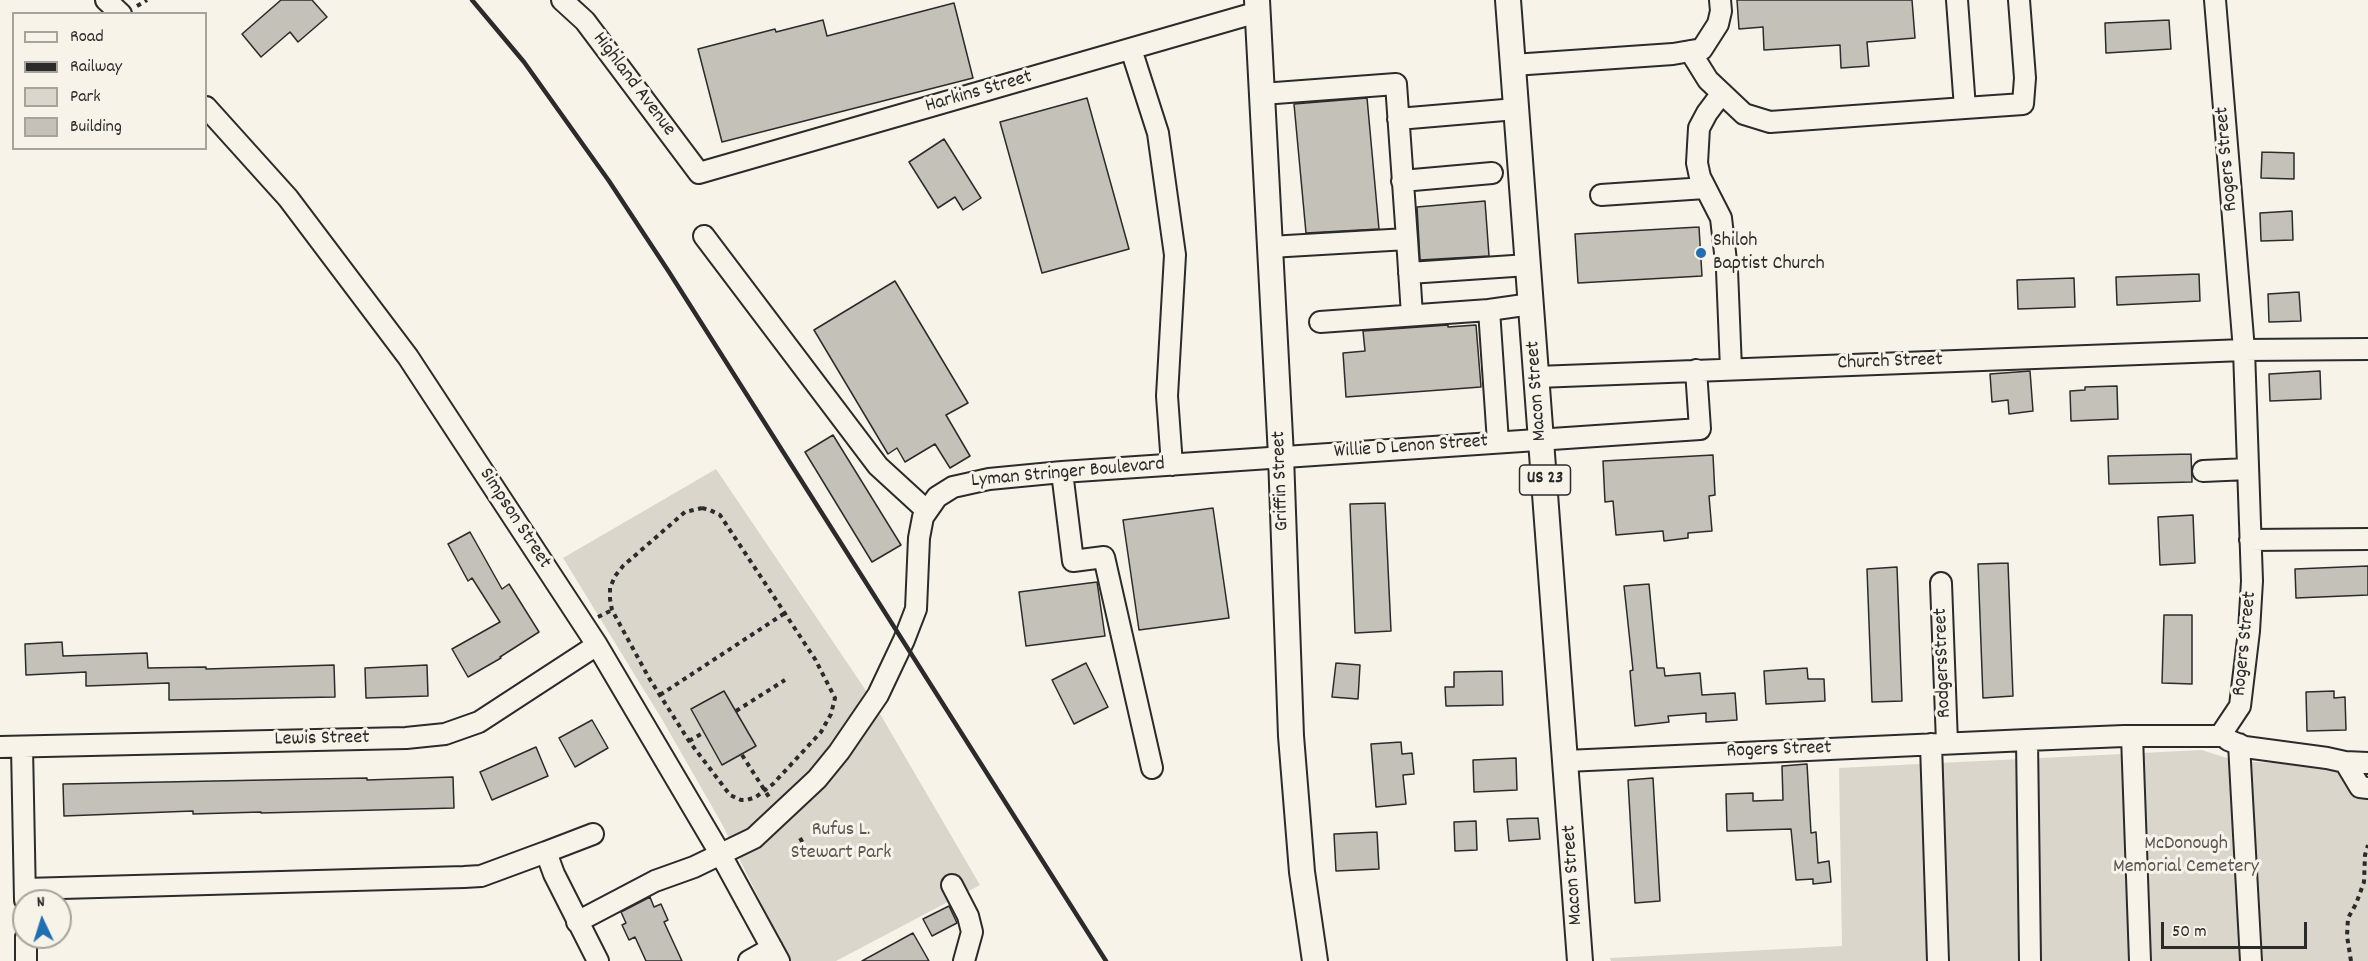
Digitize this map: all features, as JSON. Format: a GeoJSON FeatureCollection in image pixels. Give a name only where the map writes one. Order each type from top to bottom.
{"type":"FeatureCollection","features":[{"type":"Feature","properties":{"kind":"main road","name":"Macon Street"},"geometry":{"type":"LineString","coordinates":[[1508,0],[1566,760],[1576,961]]}},
{"type":"Feature","properties":{"kind":"main road","name":"Griffin Street"},"geometry":{"type":"LineString","coordinates":[[1257,6],[1281,456],[1290,736],[1302,872],[1315,961]]}},
{"type":"Feature","properties":{"kind":"street"},"geometry":{"type":"LineString","coordinates":[[106,0],[119,12]]}},
{"type":"Feature","properties":{"kind":"street","name":"Highland Avenue"},"geometry":{"type":"LineString","coordinates":[[562,0],[585,21],[699,173]]}},
{"type":"Feature","properties":{"kind":"street"},"geometry":{"type":"LineString","coordinates":[[1513,65],[1673,54],[1702,49],[1718,24],[1721,11],[1719,0]]}},
{"type":"Feature","properties":{"kind":"street"},"geometry":{"type":"LineString","coordinates":[[1957,0],[1965,108]]}},
{"type":"Feature","properties":{"kind":"street"},"geometry":{"type":"LineString","coordinates":[[1690,51],[1708,80],[1744,114],[1770,122],[2023,104],[2025,78],[2019,0]]}},
{"type":"Feature","properties":{"kind":"street","name":"Rogers Street"},"geometry":{"type":"LineString","coordinates":[[1566,760],[2132,736],[2220,736],[2240,706],[2252,581],[2244,350],[2215,0]]}},
{"type":"Feature","properties":{"kind":"street","name":"Harkins Street"},"geometry":{"type":"LineString","coordinates":[[699,173],[1131,49],[1257,6]]}},
{"type":"Feature","properties":{"kind":"street"},"geometry":{"type":"LineString","coordinates":[[1131,49],[1158,133],[1175,255],[1167,396],[1172,465]]}},
{"type":"Feature","properties":{"kind":"street"},"geometry":{"type":"LineString","coordinates":[[1262,94],[1396,84],[1412,315]]}},
{"type":"Feature","properties":{"kind":"street"},"geometry":{"type":"LineString","coordinates":[[1722,93],[1699,128],[1697,163],[1700,177],[1721,218],[1727,270],[1731,369]]}},
{"type":"Feature","properties":{"kind":"street","name":"Simpson Street"},"geometry":{"type":"LineString","coordinates":[[207,107],[288,198],[408,357],[597,645],[721,855],[776,954]]}},
{"type":"Feature","properties":{"kind":"street"},"geometry":{"type":"LineString","coordinates":[[1398,119],[1516,109]]}},
{"type":"Feature","properties":{"kind":"street"},"geometry":{"type":"LineString","coordinates":[[1401,181],[1491,173]]}},
{"type":"Feature","properties":{"kind":"street"},"geometry":{"type":"LineString","coordinates":[[1601,195],[1705,188]]}},
{"type":"Feature","properties":{"kind":"street"},"geometry":{"type":"LineString","coordinates":[[577,922],[654,881],[721,855],[754,838],[817,779],[839,752],[878,695],[916,609],[919,538],[926,510],[878,466],[704,236]]}},
{"type":"Feature","properties":{"kind":"street"},"geometry":{"type":"LineString","coordinates":[[1270,247],[1407,239]]}},
{"type":"Feature","properties":{"kind":"street"},"geometry":{"type":"LineString","coordinates":[[1409,273],[1528,265]]}},
{"type":"Feature","properties":{"kind":"street"},"geometry":{"type":"LineString","coordinates":[[1320,322],[1489,310],[1531,304]]}},
{"type":"Feature","properties":{"kind":"street"},"geometry":{"type":"LineString","coordinates":[[1489,310],[1498,442]]}},
{"type":"Feature","properties":{"kind":"street","name":"Church Street"},"geometry":{"type":"LineString","coordinates":[[1537,377],[2244,350],[2368,349]]}},
{"type":"Feature","properties":{"kind":"street","name":"Willie D Lenon Street"},"geometry":{"type":"LineString","coordinates":[[1281,456],[1700,429],[1696,370]]}},
{"type":"Feature","properties":{"kind":"street","name":"Lyman Stringer Boulevard"},"geometry":{"type":"LineString","coordinates":[[926,510],[937,497],[963,484],[989,479],[1281,456]]}},
{"type":"Feature","properties":{"kind":"street"},"geometry":{"type":"LineString","coordinates":[[2203,471],[2248,469]]}},
{"type":"Feature","properties":{"kind":"street"},"geometry":{"type":"LineString","coordinates":[[1062,472],[1073,561],[1104,557],[1152,768]]}},
{"type":"Feature","properties":{"kind":"street"},"geometry":{"type":"LineString","coordinates":[[2250,540],[2368,539]]}},
{"type":"Feature","properties":{"kind":"street","name":"RodgersStreet"},"geometry":{"type":"LineString","coordinates":[[1938,961],[1941,583]]}},
{"type":"Feature","properties":{"kind":"street","name":"Lewis Street"},"geometry":{"type":"LineString","coordinates":[[0,747],[406,738],[446,734],[479,722],[597,645]]}},
{"type":"Feature","properties":{"kind":"street"},"geometry":{"type":"LineString","coordinates":[[2132,736],[2140,961]]}},
{"type":"Feature","properties":{"kind":"street"},"geometry":{"type":"LineString","coordinates":[[2220,736],[2239,744],[2345,762],[2368,763]]}},
{"type":"Feature","properties":{"kind":"street"},"geometry":{"type":"LineString","coordinates":[[2027,740],[2030,961]]}},
{"type":"Feature","properties":{"kind":"street"},"geometry":{"type":"LineString","coordinates":[[2239,744],[2251,961]]}},
{"type":"Feature","properties":{"kind":"street"},"geometry":{"type":"LineString","coordinates":[[22,747],[25,889]]}},
{"type":"Feature","properties":{"kind":"street"},"geometry":{"type":"LineString","coordinates":[[2345,762],[2360,787],[2368,788]]}},
{"type":"Feature","properties":{"kind":"street"},"geometry":{"type":"LineString","coordinates":[[72,893],[481,876],[593,834]]}},
{"type":"Feature","properties":{"kind":"street"},"geometry":{"type":"LineString","coordinates":[[546,852],[554,874],[598,961]]}},
{"type":"Feature","properties":{"kind":"street"},"geometry":{"type":"LineString","coordinates":[[952,885],[968,916],[972,932],[964,961]]}},
{"type":"Feature","properties":{"kind":"street"},"geometry":{"type":"LineString","coordinates":[[749,961],[776,954]]}},
{"type":"Feature","properties":{"kind":"path"},"geometry":{"type":"LineString","coordinates":[[702,508],[710,510],[720,515],[815,659],[835,698],[835,705],[821,732],[764,791],[756,797],[741,800],[730,795],[689,741],[612,610],[610,588],[615,576],[623,566],[685,512],[702,508]]}},
{"type":"Feature","properties":{"kind":"path"},"geometry":{"type":"LineString","coordinates":[[595,618],[612,610]]}},
{"type":"Feature","properties":{"kind":"path"},"geometry":{"type":"LineString","coordinates":[[660,695],[785,613]]}},
{"type":"Feature","properties":{"kind":"path"},"geometry":{"type":"LineString","coordinates":[[736,711],[784,680]]}},
{"type":"Feature","properties":{"kind":"path"},"geometry":{"type":"LineString","coordinates":[[689,741],[703,733]]}},
{"type":"Feature","properties":{"kind":"path"},"geometry":{"type":"LineString","coordinates":[[742,755],[764,791]]}},
{"type":"Feature","properties":{"kind":"path"},"geometry":{"type":"LineString","coordinates":[[800,838],[807,850]]}},
{"type":"Feature","properties":{"kind":"path"},"geometry":{"type":"LineString","coordinates":[[2351,961],[2347,936],[2348,918],[2364,882],[2364,855],[2368,845]]}},
{"type":"Feature","properties":{"kind":"green space","name":"Rufus L. Stewart Park"},"geometry":{"type":"Polygon","coordinates":[[[716,469],[869,695],[980,885],[836,961],[790,961],[722,824],[663,721],[563,558],[716,469]]]}},
{"type":"Feature","properties":{"kind":"green space","name":"McDonough Memorial Cemetery"},"geometry":{"type":"Polygon","coordinates":[[[2202,750],[2236,761],[2293,764],[2334,761],[2368,765],[2368,961],[1611,961],[1610,958],[1842,946],[1839,768],[2202,750]]]}},
{"type":"Feature","properties":{"kind":"building"},"geometry":{"type":"Polygon","coordinates":[[[281,0],[312,0],[327,17],[298,42],[290,32],[261,57],[242,34],[281,0]]]}},
{"type":"Feature","properties":{"kind":"building"},"geometry":{"type":"Polygon","coordinates":[[[1737,0],[1912,0],[1915,38],[1867,42],[1869,66],[1841,68],[1840,45],[1764,50],[1763,27],[1739,29],[1737,0]]]}},
{"type":"Feature","properties":{"kind":"building"},"geometry":{"type":"Polygon","coordinates":[[[954,3],[973,78],[722,142],[698,49],[775,29],[776,32],[823,20],[827,36],[954,3]]]}},
{"type":"Feature","properties":{"kind":"building"},"geometry":{"type":"Polygon","coordinates":[[[2169,20],[2171,49],[2106,53],[2105,23],[2169,20]]]}},
{"type":"Feature","properties":{"kind":"building"},"geometry":{"type":"Polygon","coordinates":[[[1087,98],[1129,249],[1042,273],[1000,122],[1087,98]]]}},
{"type":"Feature","properties":{"kind":"building"},"geometry":{"type":"Polygon","coordinates":[[[1367,98],[1379,229],[1306,233],[1294,104],[1367,98]]]}},
{"type":"Feature","properties":{"kind":"building"},"geometry":{"type":"Polygon","coordinates":[[[944,139],[981,198],[963,210],[955,197],[938,208],[909,162],[944,139]]]}},
{"type":"Feature","properties":{"kind":"building"},"geometry":{"type":"Polygon","coordinates":[[[2262,152],[2294,153],[2294,179],[2261,178],[2262,152]]]}},
{"type":"Feature","properties":{"kind":"building"},"geometry":{"type":"Polygon","coordinates":[[[1485,201],[1489,256],[1420,260],[1417,207],[1485,201]]]}},
{"type":"Feature","properties":{"kind":"building"},"geometry":{"type":"Polygon","coordinates":[[[2292,211],[2293,240],[2261,241],[2260,213],[2292,211]]]}},
{"type":"Feature","properties":{"kind":"building"},"geometry":{"type":"Polygon","coordinates":[[[1699,227],[1702,276],[1578,283],[1575,234],[1699,227]]]}},
{"type":"Feature","properties":{"kind":"building"},"geometry":{"type":"Polygon","coordinates":[[[2199,274],[2200,301],[2117,305],[2116,277],[2199,274]]]}},
{"type":"Feature","properties":{"kind":"building"},"geometry":{"type":"Polygon","coordinates":[[[2074,278],[2075,307],[2018,309],[2017,280],[2074,278]]]}},
{"type":"Feature","properties":{"kind":"building"},"geometry":{"type":"Polygon","coordinates":[[[895,281],[968,403],[946,415],[970,456],[950,468],[935,444],[905,462],[897,448],[888,454],[814,330],[895,281]]]}},
{"type":"Feature","properties":{"kind":"building"},"geometry":{"type":"Polygon","coordinates":[[[2299,292],[2301,321],[2269,322],[2268,294],[2299,292]]]}},
{"type":"Feature","properties":{"kind":"building"},"geometry":{"type":"Polygon","coordinates":[[[1448,325],[1448,327],[1476,325],[1481,387],[1346,397],[1343,353],[1365,351],[1363,331],[1448,325]]]}},
{"type":"Feature","properties":{"kind":"building"},"geometry":{"type":"Polygon","coordinates":[[[2030,371],[2033,411],[2009,414],[2008,400],[1992,402],[1990,374],[2030,371]]]}},
{"type":"Feature","properties":{"kind":"building"},"geometry":{"type":"Polygon","coordinates":[[[2320,371],[2321,399],[2270,401],[2269,374],[2320,371]]]}},
{"type":"Feature","properties":{"kind":"building"},"geometry":{"type":"Polygon","coordinates":[[[2117,386],[2118,419],[2071,421],[2070,391],[2085,390],[2085,387],[2117,386]]]}},
{"type":"Feature","properties":{"kind":"building"},"geometry":{"type":"Polygon","coordinates":[[[833,435],[901,545],[872,562],[805,452],[833,435]]]}},
{"type":"Feature","properties":{"kind":"building"},"geometry":{"type":"Polygon","coordinates":[[[2191,454],[2192,482],[2109,484],[2108,456],[2191,454]]]}},
{"type":"Feature","properties":{"kind":"building"},"geometry":{"type":"Polygon","coordinates":[[[1713,455],[1715,495],[1709,496],[1712,531],[1688,533],[1688,538],[1664,541],[1663,531],[1616,535],[1613,501],[1605,502],[1603,461],[1713,455]]]}},
{"type":"Feature","properties":{"kind":"building"},"geometry":{"type":"Polygon","coordinates":[[[1385,503],[1391,631],[1355,633],[1350,504],[1385,503]]]}},
{"type":"Feature","properties":{"kind":"building"},"geometry":{"type":"Polygon","coordinates":[[[1213,508],[1229,618],[1139,630],[1123,520],[1213,508]]]}},
{"type":"Feature","properties":{"kind":"building"},"geometry":{"type":"Polygon","coordinates":[[[2193,515],[2195,563],[2160,565],[2158,517],[2193,515]]]}},
{"type":"Feature","properties":{"kind":"building"},"geometry":{"type":"Polygon","coordinates":[[[470,532],[502,589],[509,584],[539,632],[468,677],[452,649],[500,622],[472,578],[468,581],[448,544],[470,532]]]}},
{"type":"Feature","properties":{"kind":"building"},"geometry":{"type":"Polygon","coordinates":[[[2008,563],[2013,696],[1983,698],[1978,564],[2008,563]]]}},
{"type":"Feature","properties":{"kind":"building"},"geometry":{"type":"Polygon","coordinates":[[[2368,566],[2368,595],[2296,598],[2295,569],[2368,566]]]}},
{"type":"Feature","properties":{"kind":"building"},"geometry":{"type":"Polygon","coordinates":[[[1897,567],[1902,701],[1872,702],[1867,569],[1897,567]]]}},
{"type":"Feature","properties":{"kind":"building"},"geometry":{"type":"Polygon","coordinates":[[[1097,582],[1105,636],[1026,646],[1019,592],[1097,582]]]}},
{"type":"Feature","properties":{"kind":"building"},"geometry":{"type":"Polygon","coordinates":[[[1649,584],[1657,668],[1664,668],[1665,676],[1700,673],[1702,695],[1735,693],[1737,720],[1706,722],[1706,713],[1668,716],[1669,722],[1635,726],[1630,671],[1633,670],[1624,586],[1649,584]]]}},
{"type":"Feature","properties":{"kind":"building"},"geometry":{"type":"Polygon","coordinates":[[[2164,615],[2192,615],[2192,684],[2162,683],[2164,615]]]}},
{"type":"Feature","properties":{"kind":"building"},"geometry":{"type":"Polygon","coordinates":[[[62,642],[63,656],[147,653],[148,668],[206,667],[206,669],[334,665],[335,697],[169,700],[169,683],[86,686],[86,672],[26,675],[25,644],[62,642]]]}},
{"type":"Feature","properties":{"kind":"building"},"geometry":{"type":"Polygon","coordinates":[[[1086,663],[1108,707],[1074,724],[1052,680],[1086,663]]]}},
{"type":"Feature","properties":{"kind":"building"},"geometry":{"type":"Polygon","coordinates":[[[1336,663],[1360,665],[1358,699],[1332,697],[1336,663]]]}},
{"type":"Feature","properties":{"kind":"building"},"geometry":{"type":"Polygon","coordinates":[[[427,665],[428,696],[366,698],[365,668],[427,665]]]}},
{"type":"Feature","properties":{"kind":"building"},"geometry":{"type":"Polygon","coordinates":[[[1807,668],[1808,679],[1824,679],[1825,701],[1766,704],[1764,671],[1807,668]]]}},
{"type":"Feature","properties":{"kind":"building"},"geometry":{"type":"Polygon","coordinates":[[[1502,671],[1503,705],[1446,706],[1445,687],[1454,687],[1454,672],[1502,671]]]}},
{"type":"Feature","properties":{"kind":"building"},"geometry":{"type":"Polygon","coordinates":[[[724,691],[756,746],[722,765],[691,709],[724,691]]]}},
{"type":"Feature","properties":{"kind":"building"},"geometry":{"type":"Polygon","coordinates":[[[2334,691],[2334,698],[2345,697],[2346,730],[2307,731],[2306,692],[2334,691]]]}},
{"type":"Feature","properties":{"kind":"building"},"geometry":{"type":"Polygon","coordinates":[[[592,720],[608,748],[575,767],[559,738],[592,720]]]}},
{"type":"Feature","properties":{"kind":"building"},"geometry":{"type":"Polygon","coordinates":[[[1401,742],[1402,754],[1412,753],[1414,774],[1403,775],[1406,804],[1376,807],[1371,744],[1401,742]]]}},
{"type":"Feature","properties":{"kind":"building"},"geometry":{"type":"Polygon","coordinates":[[[536,747],[548,776],[492,800],[480,772],[536,747]]]}},
{"type":"Feature","properties":{"kind":"building"},"geometry":{"type":"Polygon","coordinates":[[[1516,758],[1517,790],[1474,792],[1473,760],[1516,758]]]}},
{"type":"Feature","properties":{"kind":"building"},"geometry":{"type":"Polygon","coordinates":[[[1807,764],[1811,833],[1816,832],[1818,863],[1829,861],[1831,882],[1813,884],[1813,879],[1796,880],[1791,829],[1727,831],[1726,794],[1753,793],[1753,801],[1783,800],[1782,766],[1807,764]]]}},
{"type":"Feature","properties":{"kind":"building"},"geometry":{"type":"Polygon","coordinates":[[[453,777],[454,808],[193,814],[193,811],[64,816],[63,784],[453,777]]]}},
{"type":"Feature","properties":{"kind":"building"},"geometry":{"type":"Polygon","coordinates":[[[1653,778],[1660,901],[1635,903],[1628,780],[1653,778]]]}},
{"type":"Feature","properties":{"kind":"building"},"geometry":{"type":"Polygon","coordinates":[[[1538,818],[1540,839],[1509,841],[1507,819],[1538,818]]]}},
{"type":"Feature","properties":{"kind":"building"},"geometry":{"type":"Polygon","coordinates":[[[1476,821],[1477,850],[1455,851],[1454,822],[1476,821]]]}},
{"type":"Feature","properties":{"kind":"building"},"geometry":{"type":"Polygon","coordinates":[[[1377,832],[1379,869],[1336,871],[1334,834],[1377,832]]]}},
{"type":"Feature","properties":{"kind":"building"},"geometry":{"type":"Polygon","coordinates":[[[650,897],[654,907],[661,904],[668,920],[664,922],[682,961],[646,961],[635,937],[629,940],[622,925],[626,923],[621,912],[650,897]]]}},
{"type":"Feature","properties":{"kind":"building"},"geometry":{"type":"Polygon","coordinates":[[[949,906],[957,923],[932,936],[923,919],[949,906]]]}},
{"type":"Feature","properties":{"kind":"building"},"geometry":{"type":"Polygon","coordinates":[[[913,933],[929,961],[862,961],[913,933]]]}},
{"type":"Feature","properties":{"kind":"railway"},"geometry":{"type":"LineString","coordinates":[[472,0],[524,62],[609,181],[1106,961]]}},
{"type":"Feature","properties":{"kind":"place","name":"Shiloh Baptist Church"},"geometry":{"type":"Point","coordinates":[1701,253]}}]}
